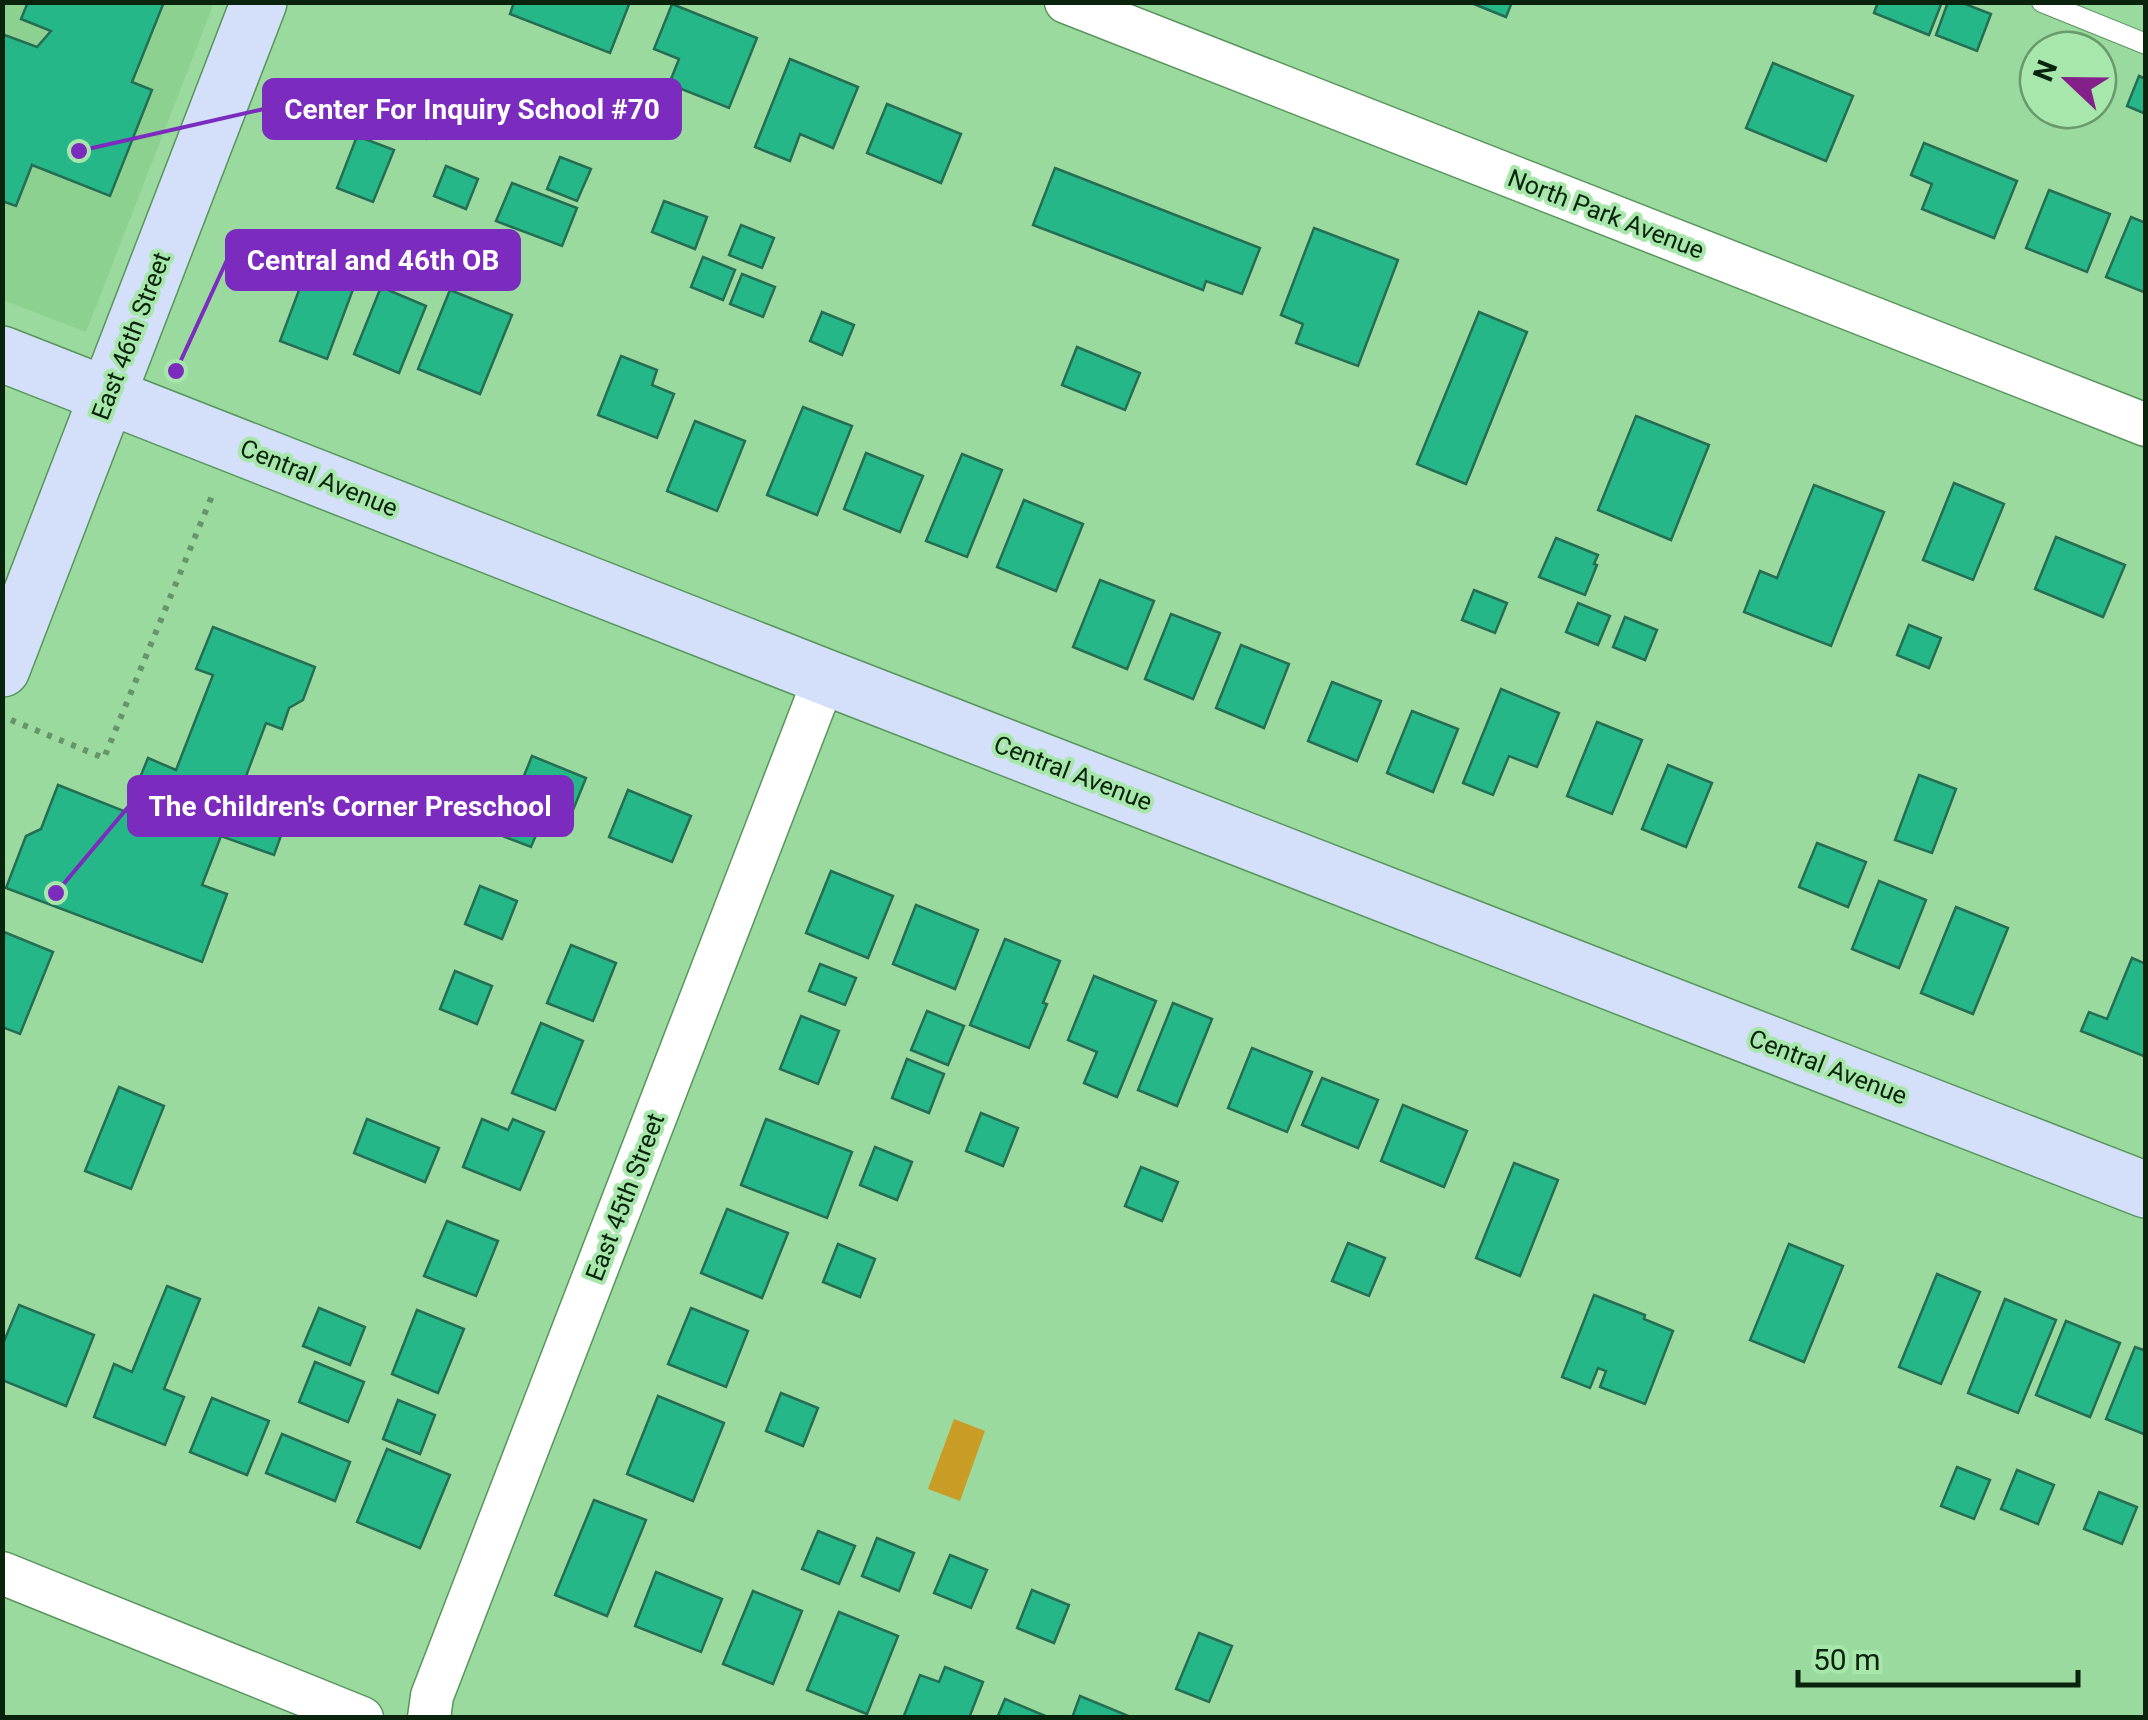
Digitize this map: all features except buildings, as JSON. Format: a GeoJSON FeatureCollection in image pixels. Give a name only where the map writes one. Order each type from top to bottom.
{"type":"FeatureCollection","features":[{"type":"Feature","properties":{"kind":"main road","name":"East 46th Street"},"geometry":{"type":"LineString","coordinates":[[7,694],[108,395],[259,2]]}},
{"type":"Feature","properties":{"kind":"main road","name":"Central Avenue"},"geometry":{"type":"LineString","coordinates":[[2,354],[2146,1190]]}},
{"type":"Feature","properties":{"kind":"street","name":"North Park Avenue"},"geometry":{"type":"LineString","coordinates":[[1066,2],[2146,425]]}},
{"type":"Feature","properties":{"kind":"street","name":"East 45th Street"},"geometry":{"type":"LineString","coordinates":[[429,1718],[432,1696],[825,677]]}},
{"type":"Feature","properties":{"kind":"street"},"geometry":{"type":"LineString","coordinates":[[2,1573],[362,1718]]}},
{"type":"Feature","properties":{"kind":"lane"},"geometry":{"type":"LineString","coordinates":[[2042,2],[2146,44]]}},
{"type":"Feature","properties":{"kind":"path"},"geometry":{"type":"LineString","coordinates":[[7,694],[104,758],[214,491]]}},
{"type":"Feature","properties":{"kind":"shaded area"},"geometry":{"type":"Polygon","coordinates":[[[2,3],[214,3],[86,332],[3,300],[2,3]]]}},
{"type":"Feature","properties":{"kind":"shaded area"},"geometry":{"type":"Polygon","coordinates":[[[954,1419],[985,1431],[960,1501],[928,1489],[954,1419]]]}},
{"type":"Feature","properties":{"kind":"place","name":"Center For Inquiry School #70"},"geometry":{"type":"Point","coordinates":[79,151]}},
{"type":"Feature","properties":{"kind":"place","name":"Central and 46th OB"},"geometry":{"type":"Point","coordinates":[176,371]}},
{"type":"Feature","properties":{"kind":"place","name":"The Children's Corner Preschool"},"geometry":{"type":"Point","coordinates":[56,893]}}]}
